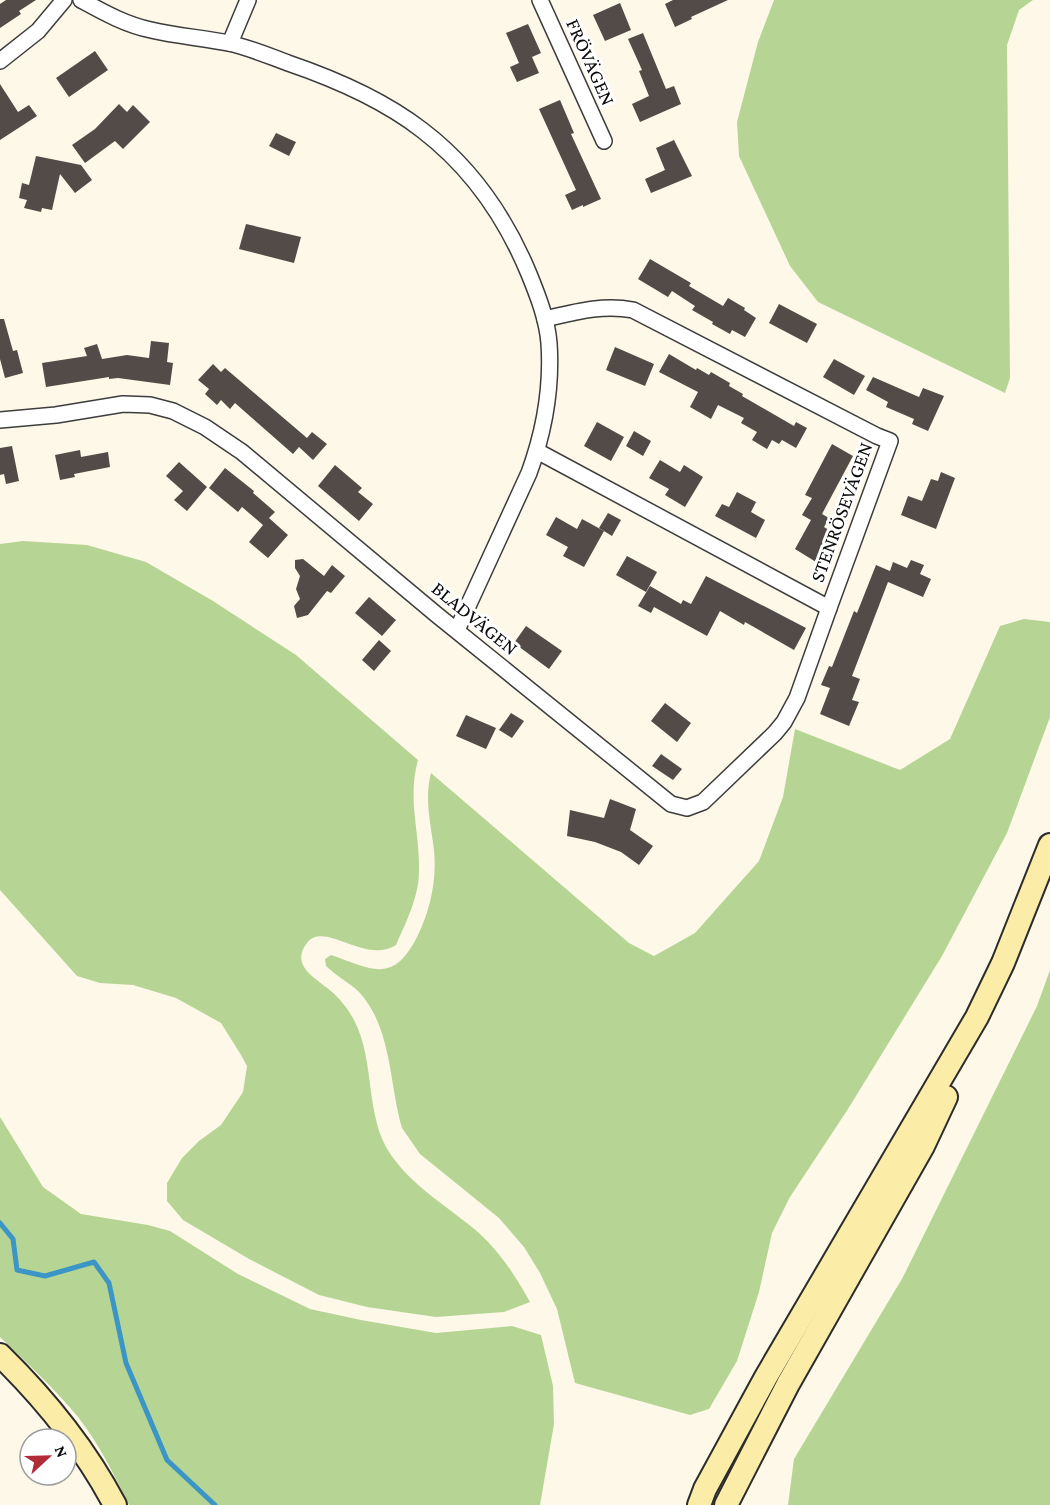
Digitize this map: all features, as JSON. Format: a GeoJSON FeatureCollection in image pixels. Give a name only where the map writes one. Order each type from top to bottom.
{"type":"FeatureCollection","features":[{"type":"Feature","properties":{"kind":"main road"},"geometry":{"type":"LineString","coordinates":[[699,1505],[705,1489],[766,1377],[977,1017],[1003,963],[1050,845]]}},
{"type":"Feature","properties":{"kind":"main road"},"geometry":{"type":"LineString","coordinates":[[726,1505],[788,1384],[923,1146],[952,1084],[977,1017]]}},
{"type":"Feature","properties":{"kind":"main road"},"geometry":{"type":"LineString","coordinates":[[2,1362],[64,1425],[88,1458],[115,1505]]}},
{"type":"Feature","properties":{"kind":"street"},"geometry":{"type":"LineString","coordinates":[[0,61],[39,31],[64,0]]}},
{"type":"Feature","properties":{"kind":"street"},"geometry":{"type":"LineString","coordinates":[[81,0],[121,20],[150,30],[230,43],[336,80],[366,94],[420,129],[447,151],[470,174],[490,199],[504,222],[533,283],[545,319],[549,343],[549,370],[543,426],[537,451],[457,630]]}},
{"type":"Feature","properties":{"kind":"street"},"geometry":{"type":"LineString","coordinates":[[230,43],[248,0]]}},
{"type":"Feature","properties":{"kind":"street","name":"FRÖVÄGEN"},"geometry":{"type":"LineString","coordinates":[[540,0],[604,141]]}},
{"type":"Feature","properties":{"kind":"street","name":"STENRÖSEVÄGEN"},"geometry":{"type":"LineString","coordinates":[[537,451],[829,608],[890,441],[633,310],[618,307],[600,308],[545,319]]}},
{"type":"Feature","properties":{"kind":"street","name":"BLADVÄGEN"},"geometry":{"type":"LineString","coordinates":[[0,420],[56,415],[123,404],[150,405],[173,411],[205,427],[242,452],[671,804],[687,808],[703,802],[784,722],[796,698],[829,608]]}},
{"type":"Feature","properties":{"kind":"green space"},"geometry":{"type":"Polygon","coordinates":[[[774,0],[1033,0],[1019,10],[1007,45],[1010,378],[1005,393],[818,302],[790,266],[739,156],[737,122],[758,42],[774,0]]]}},
{"type":"Feature","properties":{"kind":"green space"},"geometry":{"type":"Polygon","coordinates":[[[23,541],[87,545],[146,562],[213,601],[296,655],[418,760],[414,789],[419,856],[417,890],[396,945],[384,950],[371,950],[324,936],[314,937],[302,951],[301,959],[307,971],[338,998],[354,1020],[365,1053],[377,1123],[391,1155],[421,1187],[487,1241],[508,1266],[530,1302],[504,1312],[436,1317],[367,1307],[319,1295],[249,1259],[183,1220],[167,1201],[167,1183],[182,1158],[199,1141],[221,1125],[243,1092],[247,1066],[221,1023],[176,998],[133,985],[100,983],[77,976],[0,890],[0,544],[23,541]]]}},
{"type":"Feature","properties":{"kind":"green space"},"geometry":{"type":"Polygon","coordinates":[[[1024,619],[1050,622],[1050,717],[1007,833],[942,956],[848,1109],[790,1197],[772,1233],[759,1292],[737,1361],[709,1409],[690,1415],[575,1383],[557,1309],[540,1273],[524,1247],[499,1218],[420,1154],[402,1128],[384,1039],[370,1006],[359,992],[326,966],[325,959],[331,955],[370,968],[389,968],[407,953],[416,939],[429,907],[433,885],[435,862],[428,802],[431,773],[629,943],[654,956],[695,933],[759,861],[783,797],[795,729],[900,770],[950,739],[1000,626],[1024,619]]]}},
{"type":"Feature","properties":{"kind":"green space"},"geometry":{"type":"Polygon","coordinates":[[[1050,970],[1050,1505],[788,1505],[794,1459],[903,1277],[1037,1006],[1050,970]]]}},
{"type":"Feature","properties":{"kind":"green space"},"geometry":{"type":"Polygon","coordinates":[[[0,1117],[43,1187],[81,1214],[170,1231],[238,1274],[310,1309],[436,1333],[512,1326],[541,1335],[553,1386],[554,1424],[540,1505],[129,1505],[86,1427],[50,1386],[0,1337],[0,1117]]]}},
{"type":"Feature","properties":{"kind":"building"},"geometry":{"type":"Polygon","coordinates":[[[6,0],[36,0],[19,11],[21,14],[0,28],[0,4],[6,0]]]}},
{"type":"Feature","properties":{"kind":"building"},"geometry":{"type":"Polygon","coordinates":[[[673,0],[728,0],[675,27],[665,4],[673,0]]]}},
{"type":"Feature","properties":{"kind":"building"},"geometry":{"type":"Polygon","coordinates":[[[620,3],[631,30],[605,41],[593,15],[620,3]]]}},
{"type":"Feature","properties":{"kind":"building"},"geometry":{"type":"Polygon","coordinates":[[[528,24],[541,53],[532,57],[539,73],[517,82],[510,67],[519,63],[506,33],[528,24]]]}},
{"type":"Feature","properties":{"kind":"building"},"geometry":{"type":"Polygon","coordinates":[[[643,33],[666,89],[674,86],[681,104],[640,122],[632,104],[649,96],[639,71],[642,70],[628,39],[643,33]]]}},
{"type":"Feature","properties":{"kind":"building"},"geometry":{"type":"Polygon","coordinates":[[[95,51],[108,70],[69,97],[56,78],[95,51]]]}},
{"type":"Feature","properties":{"kind":"building"},"geometry":{"type":"Polygon","coordinates":[[[0,84],[18,112],[29,105],[37,116],[0,140],[0,84]]]}},
{"type":"Feature","properties":{"kind":"building"},"geometry":{"type":"Polygon","coordinates":[[[560,100],[574,133],[571,134],[601,199],[572,210],[565,195],[576,190],[539,109],[560,100]]]}},
{"type":"Feature","properties":{"kind":"building"},"geometry":{"type":"Polygon","coordinates":[[[119,104],[127,112],[133,105],[150,122],[123,149],[115,141],[85,163],[72,145],[95,129],[119,104]]]}},
{"type":"Feature","properties":{"kind":"building"},"geometry":{"type":"Polygon","coordinates":[[[276,133],[296,142],[289,156],[269,146],[276,133]]]}},
{"type":"Feature","properties":{"kind":"building"},"geometry":{"type":"Polygon","coordinates":[[[674,140],[692,176],[651,193],[645,179],[665,170],[656,148],[674,140]]]}},
{"type":"Feature","properties":{"kind":"building"},"geometry":{"type":"Polygon","coordinates":[[[36,156],[81,165],[92,180],[75,193],[60,174],[52,210],[42,208],[41,212],[24,208],[27,200],[19,198],[22,183],[29,185],[36,156]]]}},
{"type":"Feature","properties":{"kind":"building"},"geometry":{"type":"Polygon","coordinates":[[[246,224],[301,237],[294,263],[239,249],[246,224]]]}},
{"type":"Feature","properties":{"kind":"building"},"geometry":{"type":"Polygon","coordinates":[[[650,259],[691,283],[689,286],[723,306],[728,298],[745,308],[744,310],[756,318],[745,337],[732,330],[730,334],[712,324],[713,322],[692,310],[695,306],[672,291],[668,297],[638,279],[650,259]]]}},
{"type":"Feature","properties":{"kind":"building"},"geometry":{"type":"Polygon","coordinates":[[[779,304],[817,324],[807,343],[769,323],[779,304]]]}},
{"type":"Feature","properties":{"kind":"building"},"geometry":{"type":"Polygon","coordinates":[[[0,319],[4,319],[13,351],[17,350],[23,373],[5,378],[0,359],[0,319]]]}},
{"type":"Feature","properties":{"kind":"building"},"geometry":{"type":"Polygon","coordinates":[[[151,341],[169,343],[167,362],[173,363],[170,385],[118,378],[109,379],[109,377],[46,387],[42,363],[87,356],[84,348],[97,344],[102,359],[127,355],[149,358],[151,341]]]}},
{"type":"Feature","properties":{"kind":"building"},"geometry":{"type":"Polygon","coordinates":[[[615,347],[654,364],[645,386],[606,370],[615,347]]]}},
{"type":"Feature","properties":{"kind":"building"},"geometry":{"type":"Polygon","coordinates":[[[669,354],[696,370],[697,368],[709,375],[711,372],[730,383],[729,386],[743,394],[742,396],[794,426],[796,422],[807,428],[796,448],[782,440],[779,444],[772,440],[767,449],[752,440],[757,432],[741,423],[744,418],[718,405],[711,419],[690,407],[698,392],[659,372],[669,354]]]}},
{"type":"Feature","properties":{"kind":"building"},"geometry":{"type":"Polygon","coordinates":[[[834,359],[865,376],[854,395],[823,377],[834,359]]]}},
{"type":"Feature","properties":{"kind":"building"},"geometry":{"type":"Polygon","coordinates":[[[213,364],[221,372],[225,368],[307,438],[312,432],[327,444],[313,460],[299,447],[293,454],[235,403],[230,409],[221,400],[217,405],[205,394],[209,389],[198,380],[213,364]]]}},
{"type":"Feature","properties":{"kind":"building"},"geometry":{"type":"Polygon","coordinates":[[[873,377],[919,397],[923,388],[944,396],[928,431],[912,424],[914,419],[886,407],[888,402],[866,390],[873,377]]]}},
{"type":"Feature","properties":{"kind":"building"},"geometry":{"type":"Polygon","coordinates":[[[597,422],[624,437],[611,461],[584,446],[597,422]]]}},
{"type":"Feature","properties":{"kind":"building"},"geometry":{"type":"Polygon","coordinates":[[[634,431],[651,441],[643,456],[626,446],[634,431]]]}},
{"type":"Feature","properties":{"kind":"building"},"geometry":{"type":"Polygon","coordinates":[[[832,444],[853,456],[822,514],[829,518],[824,527],[832,532],[816,562],[795,549],[811,520],[802,515],[812,498],[805,495],[832,444]]]}},
{"type":"Feature","properties":{"kind":"building"},"geometry":{"type":"Polygon","coordinates":[[[12,446],[19,481],[6,484],[4,474],[0,475],[0,448],[12,446]]]}},
{"type":"Feature","properties":{"kind":"building"},"geometry":{"type":"Polygon","coordinates":[[[80,450],[81,457],[108,452],[110,467],[74,474],[75,477],[60,480],[55,455],[80,450]]]}},
{"type":"Feature","properties":{"kind":"building"},"geometry":{"type":"Polygon","coordinates":[[[660,460],[680,472],[684,465],[703,477],[685,507],[665,495],[669,489],[649,478],[660,460]]]}},
{"type":"Feature","properties":{"kind":"building"},"geometry":{"type":"Polygon","coordinates":[[[179,462],[207,487],[187,511],[174,500],[183,491],[166,476],[179,462]]]}},
{"type":"Feature","properties":{"kind":"building"},"geometry":{"type":"Polygon","coordinates":[[[335,465],[362,488],[358,492],[373,504],[359,521],[318,486],[335,465]]]}},
{"type":"Feature","properties":{"kind":"building"},"geometry":{"type":"Polygon","coordinates":[[[225,468],[254,491],[253,493],[275,512],[269,518],[288,535],[268,558],[249,542],[263,525],[242,507],[238,512],[209,488],[225,468]]]}},
{"type":"Feature","properties":{"kind":"building"},"geometry":{"type":"Polygon","coordinates":[[[941,472],[955,478],[936,529],[901,515],[908,496],[922,501],[931,479],[938,481],[941,472]]]}},
{"type":"Feature","properties":{"kind":"building"},"geometry":{"type":"Polygon","coordinates":[[[737,492],[756,502],[751,512],[765,520],[756,538],[715,516],[722,504],[729,507],[737,492]]]}},
{"type":"Feature","properties":{"kind":"building"},"geometry":{"type":"Polygon","coordinates":[[[608,513],[621,520],[612,536],[599,528],[608,513]]]}},
{"type":"Feature","properties":{"kind":"building"},"geometry":{"type":"Polygon","coordinates":[[[556,517],[577,529],[582,519],[604,531],[584,567],[563,556],[568,547],[546,535],[556,517]]]}},
{"type":"Feature","properties":{"kind":"building"},"geometry":{"type":"Polygon","coordinates":[[[627,556],[657,572],[646,592],[616,575],[627,556]]]}},
{"type":"Feature","properties":{"kind":"building"},"geometry":{"type":"Polygon","coordinates":[[[303,559],[324,576],[332,565],[345,576],[331,593],[327,591],[308,615],[297,618],[294,606],[300,599],[296,589],[300,576],[295,568],[295,560],[303,559]]]}},
{"type":"Feature","properties":{"kind":"building"},"geometry":{"type":"Polygon","coordinates":[[[911,560],[924,565],[920,574],[931,579],[923,597],[888,582],[852,676],[860,679],[852,700],[859,702],[849,726],[820,714],[830,688],[821,685],[829,666],[832,667],[854,611],[857,613],[876,565],[890,571],[893,562],[907,568],[911,560]]]}},
{"type":"Feature","properties":{"kind":"building"},"geometry":{"type":"Polygon","coordinates":[[[706,576],[806,628],[794,650],[745,622],[744,625],[720,611],[707,636],[654,607],[651,613],[638,606],[650,586],[681,604],[683,600],[691,604],[706,576]]]}},
{"type":"Feature","properties":{"kind":"building"},"geometry":{"type":"Polygon","coordinates":[[[369,597],[396,620],[382,636],[355,613],[369,597]]]}},
{"type":"Feature","properties":{"kind":"building"},"geometry":{"type":"Polygon","coordinates":[[[526,626],[562,651],[549,669],[514,643],[526,626]]]}},
{"type":"Feature","properties":{"kind":"building"},"geometry":{"type":"Polygon","coordinates":[[[379,640],[391,651],[374,671],[362,660],[379,640]]]}},
{"type":"Feature","properties":{"kind":"building"},"geometry":{"type":"Polygon","coordinates":[[[665,703],[691,723],[677,742],[651,721],[665,703]]]}},
{"type":"Feature","properties":{"kind":"building"},"geometry":{"type":"Polygon","coordinates":[[[511,713],[524,721],[512,738],[499,730],[511,713]]]}},
{"type":"Feature","properties":{"kind":"building"},"geometry":{"type":"Polygon","coordinates":[[[466,715],[496,728],[486,749],[456,736],[466,715]]]}},
{"type":"Feature","properties":{"kind":"building"},"geometry":{"type":"Polygon","coordinates":[[[661,754],[682,769],[673,780],[652,766],[661,754]]]}},
{"type":"Feature","properties":{"kind":"building"},"geometry":{"type":"Polygon","coordinates":[[[610,799],[636,809],[630,830],[653,846],[639,865],[621,852],[595,842],[567,836],[570,810],[604,818],[610,799]]]}},
{"type":"Feature","properties":{"kind":"waterway"},"geometry":{"type":"LineString","coordinates":[[0,1223],[13,1239],[17,1270],[45,1276],[94,1262],[109,1283],[126,1363],[167,1460],[215,1505]]}}]}
